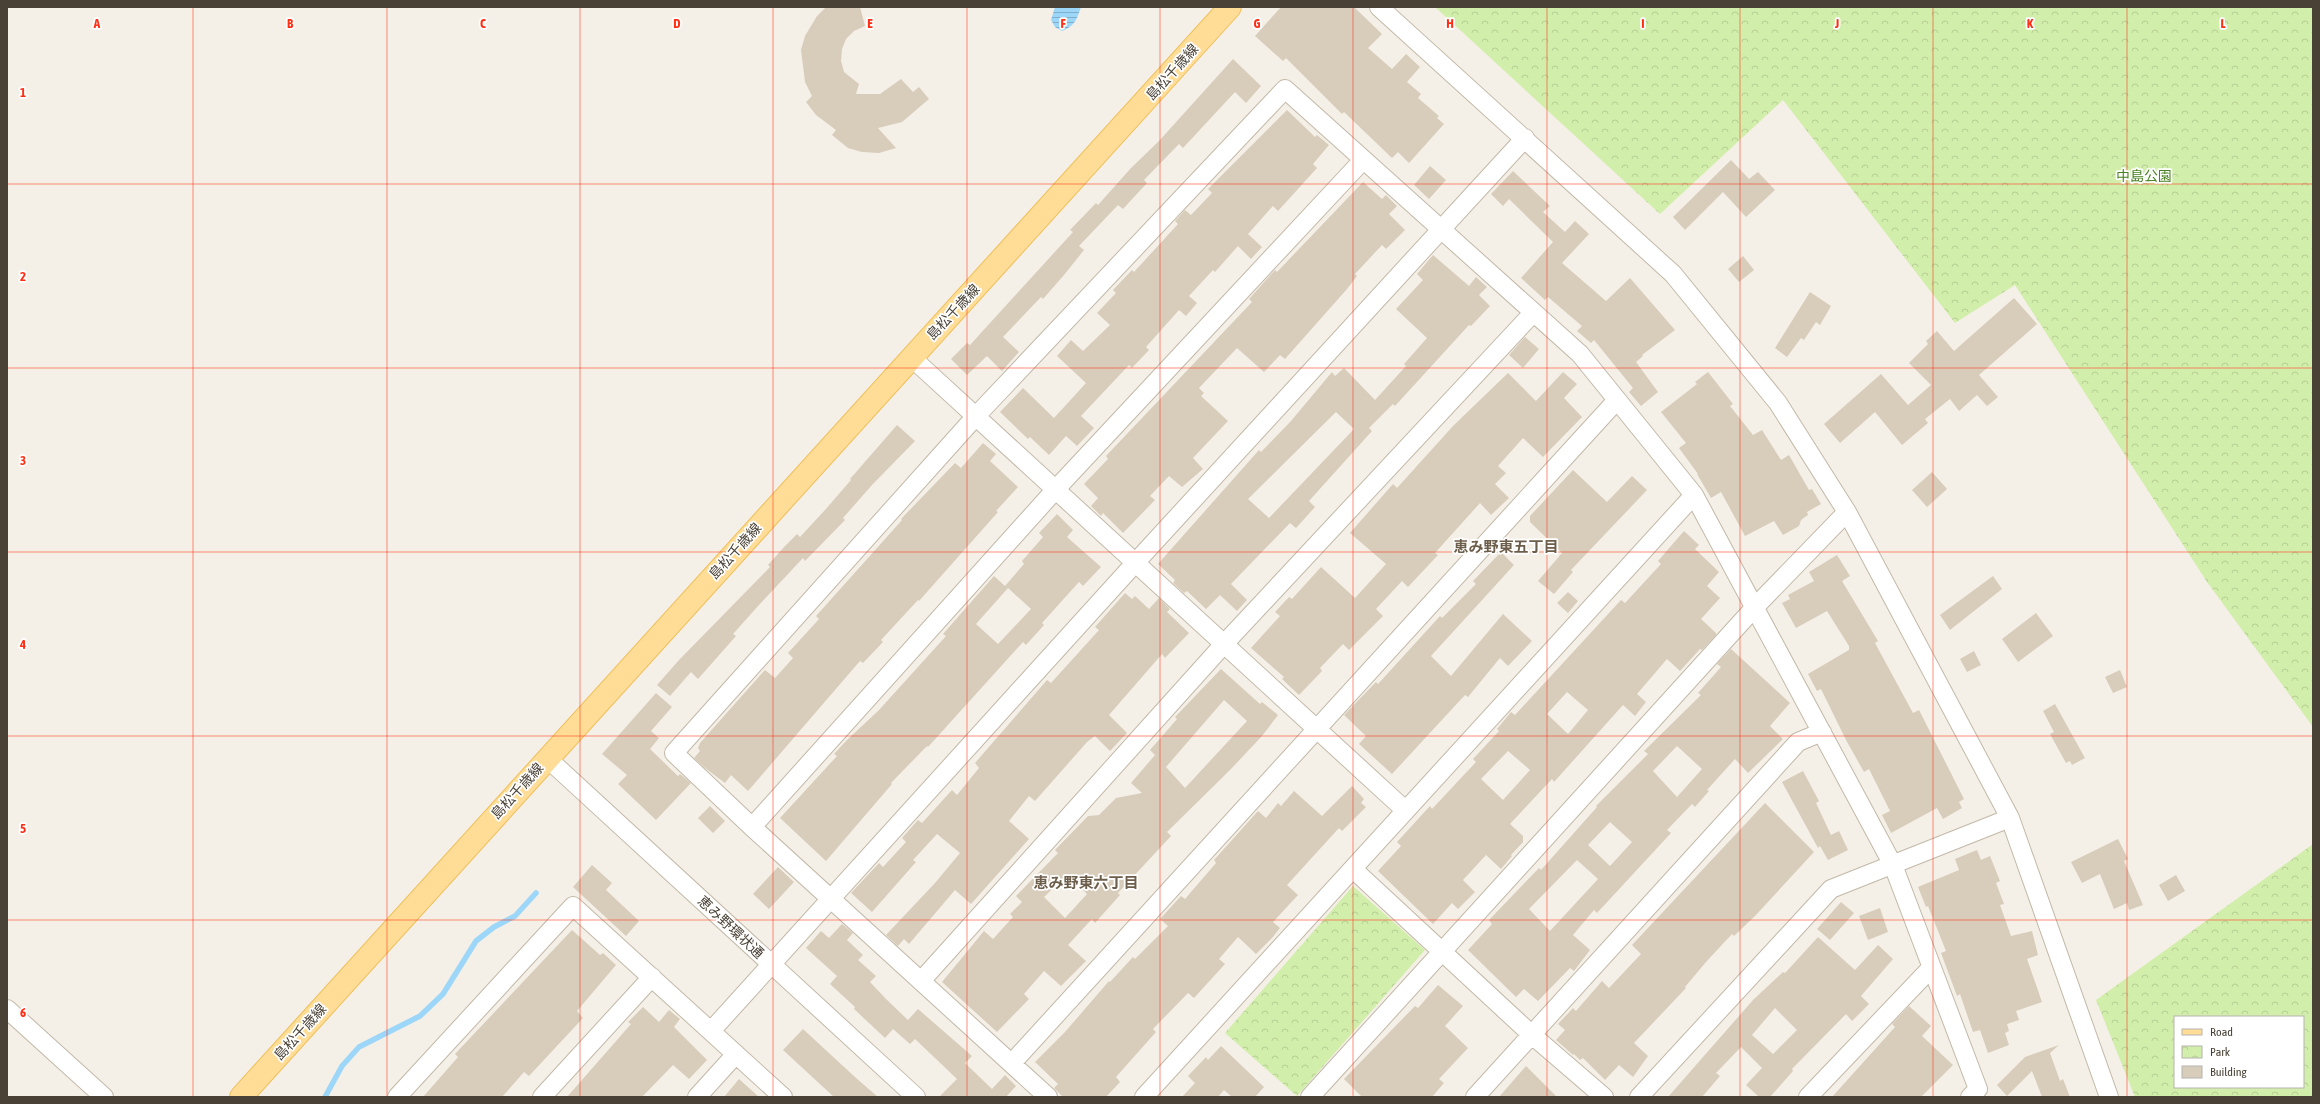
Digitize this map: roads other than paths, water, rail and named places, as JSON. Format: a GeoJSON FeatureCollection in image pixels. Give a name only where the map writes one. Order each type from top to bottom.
{"type":"FeatureCollection","features":[{"type":"Feature","properties":{"kind":"main road","name":"島松千歳線"},"geometry":{"type":"LineString","coordinates":[[241,1097],[1230,7]]}},
{"type":"Feature","properties":{"kind":"street"},"geometry":{"type":"LineString","coordinates":[[1379,7],[1673,274],[1778,403],[1847,512],[2010,818],[2109,1097]]}},
{"type":"Feature","properties":{"kind":"street"},"geometry":{"type":"LineString","coordinates":[[1048,1097],[752,827],[674,753],[976,416],[1285,89],[1363,160],[1443,229],[1533,313],[1580,354],[1694,495],[1893,865],[1976,1094]]}},
{"type":"Feature","properties":{"kind":"street"},"geometry":{"type":"LineString","coordinates":[[711,1031],[1136,562],[1525,138]]}},
{"type":"Feature","properties":{"kind":"street"},"geometry":{"type":"LineString","coordinates":[[752,827],[1056,490],[1363,160]]}},
{"type":"Feature","properties":{"kind":"street"},"geometry":{"type":"LineString","coordinates":[[920,981],[1224,644],[1533,313]]}},
{"type":"Feature","properties":{"kind":"street"},"geometry":{"type":"LineString","coordinates":[[911,357],[1405,810]]}},
{"type":"Feature","properties":{"kind":"street"},"geometry":{"type":"LineString","coordinates":[[1012,1063],[1316,728],[1617,400]]}},
{"type":"Feature","properties":{"kind":"street"},"geometry":{"type":"LineString","coordinates":[[1144,1097],[1694,495]]}},
{"type":"Feature","properties":{"kind":"street"},"geometry":{"type":"LineString","coordinates":[[1310,1097],[1755,607],[1847,512]]}},
{"type":"Feature","properties":{"kind":"street"},"geometry":{"type":"LineString","coordinates":[[1475,1097],[1798,742],[1822,732]]}},
{"type":"Feature","properties":{"kind":"street","name":"恵み野環状通"},"geometry":{"type":"LineString","coordinates":[[547,758],[916,1097]]}},
{"type":"Feature","properties":{"kind":"street"},"geometry":{"type":"LineString","coordinates":[[1639,1097],[1831,889],[2010,818]]}},
{"type":"Feature","properties":{"kind":"street"},"geometry":{"type":"LineString","coordinates":[[1353,869],[1532,1035],[1604,1097]]}},
{"type":"Feature","properties":{"kind":"street"},"geometry":{"type":"LineString","coordinates":[[397,1097],[573,906],[783,1097]]}},
{"type":"Feature","properties":{"kind":"street"},"geometry":{"type":"LineString","coordinates":[[1808,1097],[1930,968]]}},
{"type":"Feature","properties":{"kind":"street"},"geometry":{"type":"LineString","coordinates":[[542,1097],[652,977]]}},
{"type":"Feature","properties":{"kind":"street"},"geometry":{"type":"LineString","coordinates":[[7,1009],[104,1097]]}},
{"type":"Feature","properties":{"kind":"street"},"geometry":{"type":"LineString","coordinates":[[696,1097],[736,1054]]}},
{"type":"Feature","properties":{"kind":"water"},"geometry":{"type":"Polygon","coordinates":[[[1055,7],[1081,7],[1075,22],[1070,27],[1062,31],[1055,27],[1051,20],[1055,7]]]}},
{"type":"Feature","properties":{"kind":"waterway"},"geometry":{"type":"LineString","coordinates":[[325,1097],[342,1066],[359,1047],[420,1016],[443,994],[476,941],[494,927],[515,916],[536,893]]}},
{"type":"Feature","properties":{"kind":"district","name":"恵み野東五丁目"},"geometry":{"type":"Point","coordinates":[1506,547]}},
{"type":"Feature","properties":{"kind":"district","name":"恵み野東六丁目"},"geometry":{"type":"Point","coordinates":[1086,883]}},
{"type":"Feature","properties":{"kind":"park label","name":"中島公園"},"geometry":{"type":"Point","coordinates":[2144,176]}}]}
